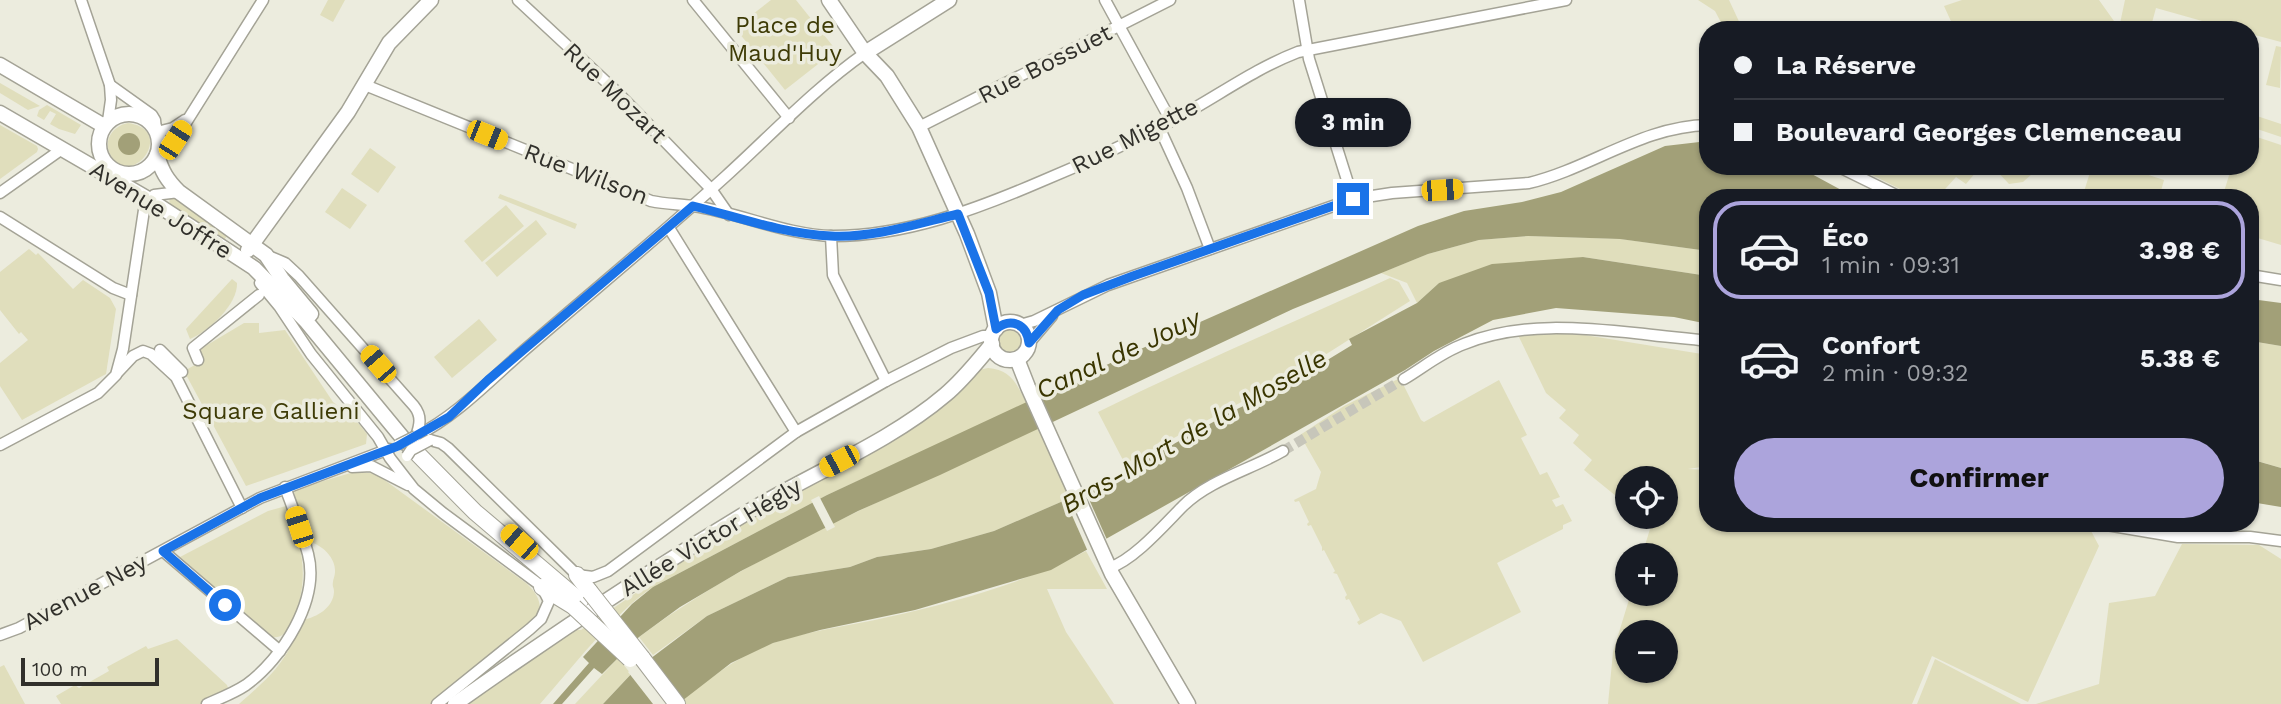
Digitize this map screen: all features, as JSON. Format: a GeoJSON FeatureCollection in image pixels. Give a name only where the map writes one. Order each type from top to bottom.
{"type":"FeatureCollection","features":[{"type":"Feature","properties":{"kind":"highway","name":"Avenue Joffre"},"geometry":{"type":"LineString","coordinates":[[418,442],[475,512],[584,602]]}},
{"type":"Feature","properties":{"kind":"highway","name":"Avenue Joffre"},"geometry":{"type":"LineString","coordinates":[[418,442],[482,509],[584,602]]}},
{"type":"Feature","properties":{"kind":"highway"},"geometry":{"type":"LineString","coordinates":[[577,575],[584,602]]}},
{"type":"Feature","properties":{"kind":"highway"},"geometry":{"type":"LineString","coordinates":[[542,587],[584,602],[677,704]]}},
{"type":"Feature","properties":{"kind":"highway"},"geometry":{"type":"LineString","coordinates":[[636,658],[666,704]]}},
{"type":"Feature","properties":{"kind":"main road"},"geometry":{"type":"LineString","coordinates":[[242,260],[348,112],[389,43],[431,0]]}},
{"type":"Feature","properties":{"kind":"main road"},"geometry":{"type":"LineString","coordinates":[[829,0],[865,53],[887,76],[919,127],[958,214],[989,293],[1002,331],[997,354],[1017,359],[1025,352],[1029,343],[1026,331],[1002,331]]}},
{"type":"Feature","properties":{"kind":"main road"},"geometry":{"type":"LineString","coordinates":[[865,53],[949,0]]}},
{"type":"Feature","properties":{"kind":"main road"},"geometry":{"type":"LineString","coordinates":[[0,65],[106,123]]}},
{"type":"Feature","properties":{"kind":"main road","name":"Avenue Joffre"},"geometry":{"type":"LineString","coordinates":[[0,113],[80,159],[113,174],[254,268],[418,442]]}},
{"type":"Feature","properties":{"kind":"main road"},"geometry":{"type":"LineString","coordinates":[[137,114],[148,121],[156,131],[160,146],[150,166],[131,175],[113,174],[99,149],[99,139],[106,123],[118,115],[137,114]]}},
{"type":"Feature","properties":{"kind":"main road","name":"Avenue Joffre"},"geometry":{"type":"LineString","coordinates":[[157,155],[163,175],[179,192],[266,256],[282,279],[418,442]]}},
{"type":"Feature","properties":{"kind":"main road","name":"Allée Victor Hégly"},"geometry":{"type":"LineString","coordinates":[[455,704],[584,602],[917,416],[969,372],[1002,331]]}},
{"type":"Feature","properties":{"kind":"main road","name":"Allée Victor Hégly"},"geometry":{"type":"LineString","coordinates":[[969,372],[1001,357]]}},
{"type":"Feature","properties":{"kind":"main road"},"geometry":{"type":"LineString","coordinates":[[1017,359],[1107,564],[1188,704]]}},
{"type":"Feature","properties":{"kind":"street"},"geometry":{"type":"LineString","coordinates":[[81,0],[110,85],[111,100],[106,123]]}},
{"type":"Feature","properties":{"kind":"street"},"geometry":{"type":"LineString","coordinates":[[157,155],[170,148],[263,0]]}},
{"type":"Feature","properties":{"kind":"street","name":"Rue Mozart"},"geometry":{"type":"LineString","coordinates":[[517,0],[617,92],[711,189],[729,215]]}},
{"type":"Feature","properties":{"kind":"street"},"geometry":{"type":"LineString","coordinates":[[693,0],[789,118]]}},
{"type":"Feature","properties":{"kind":"street"},"geometry":{"type":"LineString","coordinates":[[1105,0],[1171,121]]}},
{"type":"Feature","properties":{"kind":"street","name":"Rue Bossuet"},"geometry":{"type":"LineString","coordinates":[[919,127],[1170,0]]}},
{"type":"Feature","properties":{"kind":"street"},"geometry":{"type":"LineString","coordinates":[[1299,0],[1308,49],[1353,199]]}},
{"type":"Feature","properties":{"kind":"street","name":"Rue Migette"},"geometry":{"type":"LineString","coordinates":[[831,236],[892,230],[958,214],[1065,172],[1171,121],[1270,62],[1308,49],[1537,3],[1566,0]]}},
{"type":"Feature","properties":{"kind":"street","name":"Avenue Ney"},"geometry":{"type":"LineString","coordinates":[[0,635],[19,628],[285,487],[385,450],[418,442],[669,228],[846,67],[865,53]]}},
{"type":"Feature","properties":{"kind":"street"},"geometry":{"type":"LineString","coordinates":[[110,85],[152,115],[156,131],[173,128],[187,118]]}},
{"type":"Feature","properties":{"kind":"street","name":"Rue Wilson"},"geometry":{"type":"LineString","coordinates":[[365,85],[651,201],[693,206],[779,228],[831,236]]}},
{"type":"Feature","properties":{"kind":"street"},"geometry":{"type":"LineString","coordinates":[[577,575],[593,577],[608,572],[796,432],[886,381],[951,348],[1058,310],[1083,295],[1353,199],[1392,192],[1529,183],[1551,178],[1649,135],[1699,125]]}},
{"type":"Feature","properties":{"kind":"street"},"geometry":{"type":"LineString","coordinates":[[1159,127],[1187,188],[1210,249]]}},
{"type":"Feature","properties":{"kind":"street"},"geometry":{"type":"LineString","coordinates":[[0,193],[62,149]]}},
{"type":"Feature","properties":{"kind":"street"},"geometry":{"type":"LineString","coordinates":[[1855,175],[1884,189]]}},
{"type":"Feature","properties":{"kind":"street"},"geometry":{"type":"LineString","coordinates":[[113,378],[123,349],[144,210],[157,195],[179,192]]}},
{"type":"Feature","properties":{"kind":"street"},"geometry":{"type":"LineString","coordinates":[[0,217],[113,288],[131,295]]}},
{"type":"Feature","properties":{"kind":"street"},"geometry":{"type":"LineString","coordinates":[[669,228],[796,432]]}},
{"type":"Feature","properties":{"kind":"street"},"geometry":{"type":"LineString","coordinates":[[831,236],[833,275],[886,381]]}},
{"type":"Feature","properties":{"kind":"street","name":"Avenue Joffre"},"geometry":{"type":"LineString","coordinates":[[266,256],[285,262],[299,276],[418,412],[418,442],[448,448],[577,575]]}},
{"type":"Feature","properties":{"kind":"street","name":"Avenue Joffre"},"geometry":{"type":"LineString","coordinates":[[242,260],[411,484],[443,513],[542,587]]}},
{"type":"Feature","properties":{"kind":"street"},"geometry":{"type":"LineString","coordinates":[[2259,276],[2281,280]]}},
{"type":"Feature","properties":{"kind":"street"},"geometry":{"type":"LineString","coordinates":[[160,349],[177,368],[199,361],[193,348],[259,295]]}},
{"type":"Feature","properties":{"kind":"street"},"geometry":{"type":"LineString","coordinates":[[1029,343],[1058,310]]}},
{"type":"Feature","properties":{"kind":"street"},"geometry":{"type":"LineString","coordinates":[[1404,379],[1427,362],[1463,344],[1530,328],[1571,328],[1699,340]]}},
{"type":"Feature","properties":{"kind":"street"},"geometry":{"type":"LineString","coordinates":[[0,445],[98,393],[133,356],[143,351],[151,354],[176,377],[242,508]]}},
{"type":"Feature","properties":{"kind":"street"},"geometry":{"type":"LineString","coordinates":[[448,448],[442,432],[449,417]]}},
{"type":"Feature","properties":{"kind":"street"},"geometry":{"type":"LineString","coordinates":[[411,484],[405,465],[418,442]]}},
{"type":"Feature","properties":{"kind":"street"},"geometry":{"type":"LineString","coordinates":[[1107,564],[1121,562],[1162,529],[1183,506],[1208,488],[1283,451]]}},
{"type":"Feature","properties":{"kind":"street"},"geometry":{"type":"LineString","coordinates":[[332,470],[371,466],[411,484]]}},
{"type":"Feature","properties":{"kind":"street"},"geometry":{"type":"LineString","coordinates":[[207,704],[245,686],[261,673],[295,627],[303,608],[307,595],[309,555],[285,487]]}},
{"type":"Feature","properties":{"kind":"street"},"geometry":{"type":"LineString","coordinates":[[2148,532],[2178,537],[2250,537],[2281,541]]}},
{"type":"Feature","properties":{"kind":"street"},"geometry":{"type":"LineString","coordinates":[[163,551],[279,651]]}},
{"type":"Feature","properties":{"kind":"street"},"geometry":{"type":"LineString","coordinates":[[437,704],[541,619],[549,601],[542,587]]}},
{"type":"Feature","properties":{"kind":"green space"},"geometry":{"type":"Polygon","coordinates":[[[328,0],[345,0],[333,22],[320,15],[328,0]]]}},
{"type":"Feature","properties":{"kind":"green space","name":"Place de Maud'Huy"},"geometry":{"type":"Polygon","coordinates":[[[771,0],[796,0],[836,50],[785,90],[735,28],[771,0]]]}},
{"type":"Feature","properties":{"kind":"green space"},"geometry":{"type":"Polygon","coordinates":[[[1698,0],[1729,0],[1739,21],[1720,21],[1715,11],[1698,0]]]}},
{"type":"Feature","properties":{"kind":"green space"},"geometry":{"type":"Polygon","coordinates":[[[1962,0],[2099,0],[2114,21],[1951,21],[1944,6],[1962,0]]]}},
{"type":"Feature","properties":{"kind":"green space"},"geometry":{"type":"Polygon","coordinates":[[[2125,0],[2281,0],[2281,42],[2259,36],[2259,21],[2202,21],[2156,8],[2152,21],[2120,21],[2125,0]]]}},
{"type":"Feature","properties":{"kind":"green space"},"geometry":{"type":"Polygon","coordinates":[[[2276,46],[2281,47],[2280,88],[2266,85],[2276,46]]]}},
{"type":"Feature","properties":{"kind":"green space"},"geometry":{"type":"Polygon","coordinates":[[[0,83],[40,106],[28,110],[0,93],[0,83]]]}},
{"type":"Feature","properties":{"kind":"green space"},"geometry":{"type":"Polygon","coordinates":[[[47,105],[81,125],[75,134],[50,124],[56,114],[50,111],[44,120],[37,116],[39,110],[47,105]]]}},
{"type":"Feature","properties":{"kind":"green space"},"geometry":{"type":"Polygon","coordinates":[[[2259,117],[2281,124],[2281,137],[2259,130],[2259,117]]]}},
{"type":"Feature","properties":{"kind":"green space"},"geometry":{"type":"Polygon","coordinates":[[[128,123],[142,128],[149,136],[150,145],[139,162],[129,166],[120,165],[111,156],[108,145],[110,135],[118,127],[128,123]]]}},
{"type":"Feature","properties":{"kind":"green space"},"geometry":{"type":"Polygon","coordinates":[[[0,125],[38,149],[0,179],[0,125]]]}},
{"type":"Feature","properties":{"kind":"green space"},"geometry":{"type":"Polygon","coordinates":[[[2259,138],[2281,145],[2281,245],[2259,238],[2259,189],[2225,189],[2229,175],[2259,175],[2259,138]]]}},
{"type":"Feature","properties":{"kind":"green space"},"geometry":{"type":"Polygon","coordinates":[[[370,148],[396,167],[378,193],[351,174],[370,148]]]}},
{"type":"Feature","properties":{"kind":"green space"},"geometry":{"type":"Polygon","coordinates":[[[1872,175],[1974,175],[1966,184],[1956,177],[1945,189],[1900,189],[1872,175]]]}},
{"type":"Feature","properties":{"kind":"green space"},"geometry":{"type":"Polygon","coordinates":[[[2000,175],[2031,175],[2023,182],[2009,184],[2000,175]]]}},
{"type":"Feature","properties":{"kind":"green space"},"geometry":{"type":"Polygon","coordinates":[[[2089,175],[2149,175],[2164,180],[2162,189],[2085,189],[2089,175]]]}},
{"type":"Feature","properties":{"kind":"green space"},"geometry":{"type":"Polygon","coordinates":[[[342,188],[367,205],[350,229],[325,212],[342,188]]]}},
{"type":"Feature","properties":{"kind":"green space"},"geometry":{"type":"Polygon","coordinates":[[[500,194],[577,224],[575,229],[498,198],[500,194]]]}},
{"type":"Feature","properties":{"kind":"green space"},"geometry":{"type":"Polygon","coordinates":[[[169,197],[228,235],[223,241],[170,205],[169,197]]]}},
{"type":"Feature","properties":{"kind":"green space"},"geometry":{"type":"Polygon","coordinates":[[[506,205],[524,226],[482,262],[464,241],[506,205]]]}},
{"type":"Feature","properties":{"kind":"green space"},"geometry":{"type":"Polygon","coordinates":[[[536,220],[547,234],[497,277],[485,263],[536,220]]]}},
{"type":"Feature","properties":{"kind":"green space"},"geometry":{"type":"Polygon","coordinates":[[[1528,236],[1621,239],[1699,250],[1699,275],[1583,257],[1439,283],[1417,303],[1407,283],[1381,273],[1428,254],[1479,240],[1528,236]]]}},
{"type":"Feature","properties":{"kind":"green space"},"geometry":{"type":"Polygon","coordinates":[[[29,249],[36,255],[38,253],[73,289],[83,280],[110,298],[116,309],[106,374],[22,420],[0,386],[0,363],[28,340],[21,332],[19,334],[0,310],[0,272],[29,249]]]}},
{"type":"Feature","properties":{"kind":"green space"},"geometry":{"type":"Polygon","coordinates":[[[1390,278],[1399,282],[1410,301],[1298,372],[1125,464],[1098,412],[1390,278]]]}},
{"type":"Feature","properties":{"kind":"green space"},"geometry":{"type":"Polygon","coordinates":[[[232,279],[237,283],[236,291],[228,308],[206,330],[190,339],[186,329],[232,279]]]}},
{"type":"Feature","properties":{"kind":"green space"},"geometry":{"type":"Polygon","coordinates":[[[479,319],[497,340],[452,378],[434,357],[479,319]]]}},
{"type":"Feature","properties":{"kind":"green space","name":"Square Gallieni"},"geometry":{"type":"Polygon","coordinates":[[[244,323],[259,323],[259,333],[285,330],[333,402],[354,418],[367,434],[366,444],[246,486],[184,371],[202,361],[197,351],[244,323]]]}},
{"type":"Feature","properties":{"kind":"green space"},"geometry":{"type":"Polygon","coordinates":[[[1010,330],[1018,333],[1021,341],[1018,349],[1010,352],[1002,349],[999,341],[1002,333],[1010,330]]]}},
{"type":"Feature","properties":{"kind":"green space"},"geometry":{"type":"Polygon","coordinates":[[[1554,330],[1699,354],[1699,467],[1688,469],[1699,470],[1699,532],[2092,532],[2099,546],[2028,702],[1932,656],[1912,704],[1608,704],[1615,645],[1615,683],[1678,683],[1678,620],[1623,620],[1627,606],[1678,606],[1678,543],[1646,543],[1650,529],[1678,529],[1678,466],[1615,466],[1615,495],[1584,470],[1592,460],[1573,443],[1579,435],[1559,418],[1566,410],[1546,393],[1517,333],[1554,330]]]}},
{"type":"Feature","properties":{"kind":"green space"},"geometry":{"type":"Polygon","coordinates":[[[2259,342],[2281,346],[2281,468],[2259,461],[2259,342]]]}},
{"type":"Feature","properties":{"kind":"green space"},"geometry":{"type":"Polygon","coordinates":[[[988,368],[1008,375],[1027,404],[827,495],[653,587],[623,611],[540,704],[463,704],[573,630],[581,630],[804,479],[917,416],[969,372],[988,368]]]}},
{"type":"Feature","properties":{"kind":"green space"},"geometry":{"type":"Polygon","coordinates":[[[1400,378],[1424,422],[1499,380],[1527,435],[1521,438],[1540,475],[1547,472],[1560,497],[1552,500],[1556,507],[1563,504],[1572,521],[1563,525],[1563,529],[1497,563],[1521,612],[1423,662],[1401,621],[1381,613],[1359,625],[1357,622],[1360,620],[1349,599],[1346,600],[1347,595],[1337,574],[1333,573],[1335,571],[1324,550],[1322,551],[1311,525],[1308,526],[1309,522],[1299,501],[1294,500],[1316,489],[1321,472],[1300,435],[1344,406],[1400,378]]]}},
{"type":"Feature","properties":{"kind":"green space"},"geometry":{"type":"Polygon","coordinates":[[[1038,428],[1070,498],[994,531],[931,549],[877,557],[850,567],[788,577],[707,616],[653,655],[639,637],[685,605],[783,548],[1038,428]]]}},
{"type":"Feature","properties":{"kind":"green space"},"geometry":{"type":"Polygon","coordinates":[[[354,472],[379,476],[526,583],[538,600],[538,620],[441,704],[239,704],[277,667],[290,648],[303,620],[323,611],[333,598],[334,563],[321,547],[308,544],[294,492],[296,489],[354,472]]]}},
{"type":"Feature","properties":{"kind":"green space"},"geometry":{"type":"Polygon","coordinates":[[[286,506],[297,535],[303,579],[291,623],[281,636],[271,637],[180,557],[268,511],[286,506]]]}},
{"type":"Feature","properties":{"kind":"green space"},"geometry":{"type":"Polygon","coordinates":[[[2182,544],[2259,545],[2281,559],[2281,704],[2036,704],[2099,684],[2109,603],[2155,596],[2182,544]]]}},
{"type":"Feature","properties":{"kind":"green space"},"geometry":{"type":"Polygon","coordinates":[[[1086,551],[1107,589],[1047,589],[1066,632],[1114,704],[685,704],[682,700],[736,661],[773,643],[964,598],[1039,573],[1086,551]]]}},
{"type":"Feature","properties":{"kind":"green space"},"geometry":{"type":"Polygon","coordinates":[[[177,639],[227,685],[229,691],[202,704],[61,704],[56,696],[75,685],[79,688],[109,671],[107,667],[146,646],[148,649],[177,639]]]}},
{"type":"Feature","properties":{"kind":"green space"},"geometry":{"type":"Polygon","coordinates":[[[618,658],[631,674],[603,704],[575,704],[618,658]]]}},
{"type":"Feature","properties":{"kind":"green space"},"geometry":{"type":"Polygon","coordinates":[[[1935,659],[2021,704],[1917,704],[1935,659]]]}},
{"type":"Feature","properties":{"kind":"green space"},"geometry":{"type":"Polygon","coordinates":[[[4,665],[25,704],[0,704],[0,667],[4,665]]]}},
{"type":"Feature","properties":{"kind":"shaded area"},"geometry":{"type":"Polygon","coordinates":[[[129,133],[139,140],[140,144],[133,154],[129,155],[119,148],[118,144],[125,134],[129,133]]]}},
{"type":"Feature","properties":{"kind":"shaded area"},"geometry":{"type":"Polygon","coordinates":[[[1699,142],[1699,175],[1814,175],[1839,189],[1699,189],[1699,250],[1620,239],[1528,236],[1479,240],[1428,254],[1293,309],[858,511],[741,571],[680,607],[639,637],[602,674],[594,668],[562,704],[553,704],[589,663],[583,657],[632,604],[653,587],[827,495],[1173,334],[1418,226],[1464,211],[1522,202],[1561,192],[1665,146],[1699,142]]]}},
{"type":"Feature","properties":{"kind":"shaded area"},"geometry":{"type":"Polygon","coordinates":[[[1583,257],[1699,275],[1699,322],[1674,317],[1556,308],[1493,320],[1051,570],[915,610],[773,643],[731,663],[678,704],[603,704],[634,671],[707,616],[788,577],[850,567],[877,557],[931,549],[994,531],[1100,485],[1233,411],[1283,387],[1352,345],[1349,339],[1417,303],[1439,283],[1492,264],[1583,257]]]}},
{"type":"Feature","properties":{"kind":"shaded area"},"geometry":{"type":"Polygon","coordinates":[[[2259,300],[2281,303],[2281,346],[2259,342],[2259,300]]]}},
{"type":"Feature","properties":{"kind":"shaded area"},"geometry":{"type":"Polygon","coordinates":[[[2259,462],[2281,468],[2281,507],[2259,503],[2259,462]]]}},
{"type":"Feature","properties":{"kind":"pier"},"geometry":{"type":"Polygon","coordinates":[[[1084,488],[1108,542],[1089,554],[1064,497],[1084,488]]]}},
{"type":"Feature","properties":{"kind":"pier"},"geometry":{"type":"Polygon","coordinates":[[[819,496],[835,527],[827,531],[811,500],[819,496]]]}},
{"type":"Feature","properties":{"kind":"pier"},"geometry":{"type":"Polygon","coordinates":[[[647,656],[683,704],[653,704],[628,672],[647,656]]]}},
{"type":"Feature","properties":{"kind":"tunnel"},"geometry":{"type":"LineString","coordinates":[[1283,451],[1404,379]]}},
{"type":"Feature","properties":{"kind":"route"},"geometry":{"type":"LineString","coordinates":[[225,605],[163,551],[260,498],[398,446],[449,417],[488,380],[693,206],[779,228],[831,236],[892,230],[958,214],[989,293],[996,329],[1004,323],[1017,324],[1026,331],[1029,343],[1058,310],[1083,295],[1353,199]]}},
{"type":"Feature","properties":{"kind":"water label","name":"Canal de Jouy"},"geometry":{"type":"Point","coordinates":[1118,354]}},
{"type":"Feature","properties":{"kind":"water label","name":"Bras-Mort de la Moselle"},"geometry":{"type":"Point","coordinates":[1194,431]}}]}
